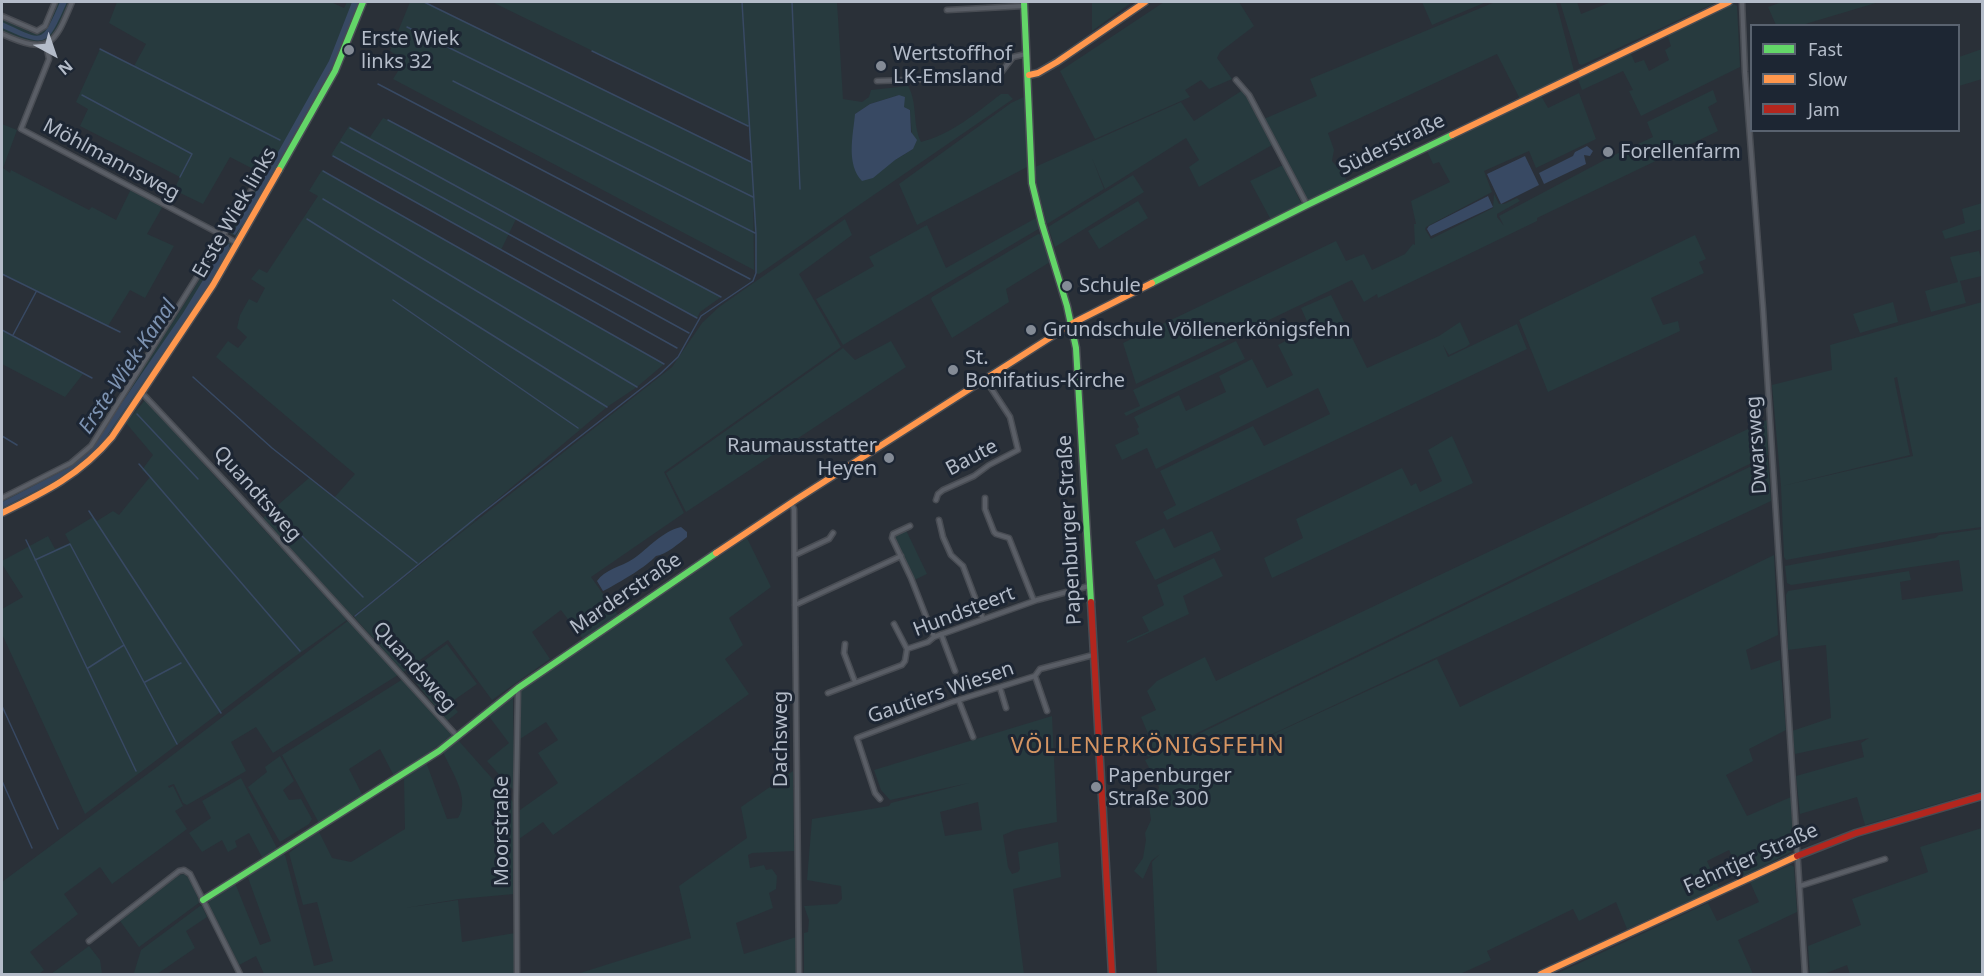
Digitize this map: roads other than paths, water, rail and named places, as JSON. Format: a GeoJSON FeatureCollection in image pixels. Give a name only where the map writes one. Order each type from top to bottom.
{"type":"FeatureCollection","features":[{"type":"Feature","properties":{"kind":"street"},"geometry":{"type":"LineString","coordinates":[[2,16],[37,30],[45,26],[55,2]]}},
{"type":"Feature","properties":{"kind":"street"},"geometry":{"type":"LineString","coordinates":[[2,33],[27,45],[46,44],[61,28],[72,2]]}},
{"type":"Feature","properties":{"kind":"street","name":"Erste Wiek links"},"geometry":{"type":"LineString","coordinates":[[2,513],[53,488],[81,471],[104,447],[213,285],[335,71],[363,2]]}},
{"type":"Feature","properties":{"kind":"street"},"geometry":{"type":"LineString","coordinates":[[1029,75],[1038,73],[1057,62],[1144,2]]}},
{"type":"Feature","properties":{"kind":"street","name":"Süderstraße"},"geometry":{"type":"LineString","coordinates":[[1073,323],[1306,205],[1729,2]]}},
{"type":"Feature","properties":{"kind":"street","name":"Dwarsweg"},"geometry":{"type":"LineString","coordinates":[[1742,2],[1806,975]]}},
{"type":"Feature","properties":{"kind":"street"},"geometry":{"type":"LineString","coordinates":[[947,10],[1024,4]]}},
{"type":"Feature","properties":{"kind":"street","name":"Papenburger Straße"},"geometry":{"type":"LineString","coordinates":[[1024,4],[1029,75],[1030,169],[1033,190],[1073,323],[1080,393],[1112,975]]}},
{"type":"Feature","properties":{"kind":"street","name":"Möhlmannsweg"},"geometry":{"type":"LineString","coordinates":[[46,44],[49,58],[21,129],[237,243]]}},
{"type":"Feature","properties":{"kind":"street"},"geometry":{"type":"LineString","coordinates":[[877,81],[995,76],[1000,74],[1013,57],[1027,53]]}},
{"type":"Feature","properties":{"kind":"street"},"geometry":{"type":"LineString","coordinates":[[1236,80],[1249,95],[1306,205]]}},
{"type":"Feature","properties":{"kind":"street"},"geometry":{"type":"LineString","coordinates":[[2,498],[71,463],[91,446],[262,173]]}},
{"type":"Feature","properties":{"kind":"street","name":"Marderstraße"},"geometry":{"type":"LineString","coordinates":[[204,900],[439,751],[518,688],[791,503],[1073,323]]}},
{"type":"Feature","properties":{"kind":"street","name":"Baute"},"geometry":{"type":"LineString","coordinates":[[936,500],[938,494],[943,490],[974,476],[989,465],[1018,450],[1009,415],[984,378]]}},
{"type":"Feature","properties":{"kind":"street","name":"Quandtsweg"},"geometry":{"type":"LineString","coordinates":[[141,393],[234,490],[349,618]]}},
{"type":"Feature","properties":{"kind":"street"},"geometry":{"type":"LineString","coordinates":[[985,498],[985,509],[994,532],[1009,538],[1034,601]]}},
{"type":"Feature","properties":{"kind":"street","name":"Dachsweg"},"geometry":{"type":"LineString","coordinates":[[791,503],[794,509],[795,555],[799,975]]}},
{"type":"Feature","properties":{"kind":"street"},"geometry":{"type":"LineString","coordinates":[[939,520],[951,555],[963,566],[983,618]]}},
{"type":"Feature","properties":{"kind":"street"},"geometry":{"type":"LineString","coordinates":[[910,526],[892,536],[934,637]]}},
{"type":"Feature","properties":{"kind":"street"},"geometry":{"type":"LineString","coordinates":[[795,555],[829,539],[833,532]]}},
{"type":"Feature","properties":{"kind":"street"},"geometry":{"type":"LineString","coordinates":[[795,606],[901,556]]}},
{"type":"Feature","properties":{"kind":"street","name":"Hundsteert"},"geometry":{"type":"LineString","coordinates":[[828,693],[902,665],[907,649],[928,642],[941,634],[1034,601],[1089,586]]}},
{"type":"Feature","properties":{"kind":"street","name":"Quandsweg"},"geometry":{"type":"LineString","coordinates":[[349,618],[457,736]]}},
{"type":"Feature","properties":{"kind":"street"},"geometry":{"type":"LineString","coordinates":[[894,624],[907,649]]}},
{"type":"Feature","properties":{"kind":"street"},"geometry":{"type":"LineString","coordinates":[[941,634],[955,671]]}},
{"type":"Feature","properties":{"kind":"street"},"geometry":{"type":"LineString","coordinates":[[845,644],[844,653],[855,682]]}},
{"type":"Feature","properties":{"kind":"street","name":"Gautiers Wiesen"},"geometry":{"type":"LineString","coordinates":[[880,799],[875,793],[856,738],[1035,676],[1040,669],[1093,655]]}},
{"type":"Feature","properties":{"kind":"street","name":"Gautiers Wiesen"},"geometry":{"type":"LineString","coordinates":[[1035,676],[1047,711]]}},
{"type":"Feature","properties":{"kind":"street","name":"Moorstraße"},"geometry":{"type":"LineString","coordinates":[[518,688],[516,800],[518,975]]}},
{"type":"Feature","properties":{"kind":"street"},"geometry":{"type":"LineString","coordinates":[[1000,688],[1006,708]]}},
{"type":"Feature","properties":{"kind":"street"},"geometry":{"type":"LineString","coordinates":[[959,701],[973,737]]}},
{"type":"Feature","properties":{"kind":"street","name":"Fehntjer Straße"},"geometry":{"type":"LineString","coordinates":[[1541,975],[1798,855],[1843,837],[1983,796]]}},
{"type":"Feature","properties":{"kind":"street"},"geometry":{"type":"LineString","coordinates":[[1800,886],[1885,859]]}},
{"type":"Feature","properties":{"kind":"street"},"geometry":{"type":"LineString","coordinates":[[89,941],[179,871],[188,871],[240,975]]}},
{"type":"Feature","properties":{"kind":"water"},"geometry":{"type":"Polygon","coordinates":[[[60,2],[67,2],[55,28],[44,39],[28,39],[2,28],[2,22],[26,33],[40,35],[49,26],[60,2]]]}},
{"type":"Feature","properties":{"kind":"water"},"geometry":{"type":"Polygon","coordinates":[[[352,2],[359,2],[333,66],[247,218],[235,235],[233,234],[329,61],[352,2]]]}},
{"type":"Feature","properties":{"kind":"water"},"geometry":{"type":"Polygon","coordinates":[[[899,95],[905,97],[904,107],[910,110],[911,132],[917,140],[913,149],[873,178],[862,181],[852,158],[855,114],[870,104],[899,95]]]}},
{"type":"Feature","properties":{"kind":"water"},"geometry":{"type":"Polygon","coordinates":[[[1587,146],[1593,151],[1590,156],[1584,155],[1586,164],[1544,184],[1539,173],[1573,156],[1575,152],[1587,146]]]}},
{"type":"Feature","properties":{"kind":"water"},"geometry":{"type":"Polygon","coordinates":[[[1525,156],[1539,185],[1501,204],[1487,174],[1525,156]]]}},
{"type":"Feature","properties":{"kind":"water"},"geometry":{"type":"Polygon","coordinates":[[[1488,196],[1493,207],[1431,236],[1427,229],[1429,226],[1488,196]]]}},
{"type":"Feature","properties":{"kind":"water"},"geometry":{"type":"Polygon","coordinates":[[[230,243],[228,251],[206,289],[98,449],[69,474],[2,508],[2,502],[68,468],[87,454],[183,313],[222,249],[230,243]]]}},
{"type":"Feature","properties":{"kind":"water"},"geometry":{"type":"Polygon","coordinates":[[[681,527],[687,532],[687,537],[603,591],[597,581],[600,577],[633,559],[661,536],[681,527]]]}},
{"type":"Feature","properties":{"kind":"waterway"},"geometry":{"type":"LineString","coordinates":[[424,2],[751,162]]}},
{"type":"Feature","properties":{"kind":"waterway"},"geometry":{"type":"LineString","coordinates":[[355,616],[660,374],[678,357],[701,316],[753,281],[756,273],[756,234],[742,2]]}},
{"type":"Feature","properties":{"kind":"waterway"},"geometry":{"type":"LineString","coordinates":[[792,2],[800,189]]}},
{"type":"Feature","properties":{"kind":"waterway"},"geometry":{"type":"LineString","coordinates":[[407,27],[753,197]]}},
{"type":"Feature","properties":{"kind":"waterway"},"geometry":{"type":"LineString","coordinates":[[100,49],[280,140]]}},
{"type":"Feature","properties":{"kind":"waterway"},"geometry":{"type":"LineString","coordinates":[[592,51],[748,126]]}},
{"type":"Feature","properties":{"kind":"waterway"},"geometry":{"type":"LineString","coordinates":[[453,81],[755,233]]}},
{"type":"Feature","properties":{"kind":"waterway"},"geometry":{"type":"LineString","coordinates":[[378,84],[750,279]]}},
{"type":"Feature","properties":{"kind":"waterway"},"geometry":{"type":"LineString","coordinates":[[82,95],[192,154],[180,177]]}},
{"type":"Feature","properties":{"kind":"waterway"},"geometry":{"type":"LineString","coordinates":[[388,120],[721,297]]}},
{"type":"Feature","properties":{"kind":"waterway"},"geometry":{"type":"LineString","coordinates":[[350,128],[697,318]]}},
{"type":"Feature","properties":{"kind":"waterway"},"geometry":{"type":"LineString","coordinates":[[341,142],[689,333]]}},
{"type":"Feature","properties":{"kind":"waterway"},"geometry":{"type":"LineString","coordinates":[[333,156],[677,348]]}},
{"type":"Feature","properties":{"kind":"waterway"},"geometry":{"type":"LineString","coordinates":[[323,171],[664,364]]}},
{"type":"Feature","properties":{"kind":"waterway"},"geometry":{"type":"LineString","coordinates":[[323,199],[637,387]]}},
{"type":"Feature","properties":{"kind":"waterway"},"geometry":{"type":"LineString","coordinates":[[307,219],[607,407]]}},
{"type":"Feature","properties":{"kind":"waterway"},"geometry":{"type":"LineString","coordinates":[[2,274],[120,332]]}},
{"type":"Feature","properties":{"kind":"waterway"},"geometry":{"type":"LineString","coordinates":[[13,335],[36,292]]}},
{"type":"Feature","properties":{"kind":"waterway"},"geometry":{"type":"LineString","coordinates":[[393,300],[578,428]]}},
{"type":"Feature","properties":{"kind":"waterway"},"geometry":{"type":"LineString","coordinates":[[2,330],[92,378]]}},
{"type":"Feature","properties":{"kind":"waterway"},"geometry":{"type":"LineString","coordinates":[[193,377],[272,448],[417,563]]}},
{"type":"Feature","properties":{"kind":"waterway"},"geometry":{"type":"LineString","coordinates":[[137,414],[198,479]]}},
{"type":"Feature","properties":{"kind":"waterway"},"geometry":{"type":"LineString","coordinates":[[2,436],[17,445]]}},
{"type":"Feature","properties":{"kind":"waterway"},"geometry":{"type":"LineString","coordinates":[[139,464],[300,651]]}},
{"type":"Feature","properties":{"kind":"waterway"},"geometry":{"type":"LineString","coordinates":[[89,511],[221,713]]}},
{"type":"Feature","properties":{"kind":"waterway"},"geometry":{"type":"LineString","coordinates":[[285,519],[363,597]]}},
{"type":"Feature","properties":{"kind":"waterway"},"geometry":{"type":"LineString","coordinates":[[26,540],[136,771]]}},
{"type":"Feature","properties":{"kind":"waterway"},"geometry":{"type":"LineString","coordinates":[[35,560],[70,544],[177,744]]}},
{"type":"Feature","properties":{"kind":"waterway"},"geometry":{"type":"LineString","coordinates":[[88,668],[124,645]]}},
{"type":"Feature","properties":{"kind":"waterway"},"geometry":{"type":"LineString","coordinates":[[145,682],[181,663]]}},
{"type":"Feature","properties":{"kind":"waterway"},"geometry":{"type":"LineString","coordinates":[[2,706],[58,829]]}},
{"type":"Feature","properties":{"kind":"waterway"},"geometry":{"type":"LineString","coordinates":[[2,781],[32,848]]}},
{"type":"Feature","properties":{"kind":"place","name":"Erste Wiek links 32"},"geometry":{"type":"Point","coordinates":[349,50]}},
{"type":"Feature","properties":{"kind":"place","name":"Wertstoffhof LK-Emsland"},"geometry":{"type":"Point","coordinates":[881,66]}},
{"type":"Feature","properties":{"kind":"place","name":"Forellenfarm"},"geometry":{"type":"Point","coordinates":[1608,152]}},
{"type":"Feature","properties":{"kind":"place","name":"Schule"},"geometry":{"type":"Point","coordinates":[1067,286]}},
{"type":"Feature","properties":{"kind":"place","name":"Grundschule Völlenerkönigsfehn"},"geometry":{"type":"Point","coordinates":[1031,330]}},
{"type":"Feature","properties":{"kind":"place","name":"St. Bonifatius-Kirche"},"geometry":{"type":"Point","coordinates":[953,370]}},
{"type":"Feature","properties":{"kind":"place","name":"Raumausstatter Heyen"},"geometry":{"type":"Point","coordinates":[889,458]}},
{"type":"Feature","properties":{"kind":"place","name":"Papenburger Straße 300"},"geometry":{"type":"Point","coordinates":[1096,787]}},
{"type":"Feature","properties":{"kind":"district","name":"VÖLLENERKÖNIGSFEHN"},"geometry":{"type":"Point","coordinates":[1148,747]}},
{"type":"Feature","properties":{"kind":"water label","name":"Erste-Wiek-Kanal"},"geometry":{"type":"Point","coordinates":[128,367]}}]}
